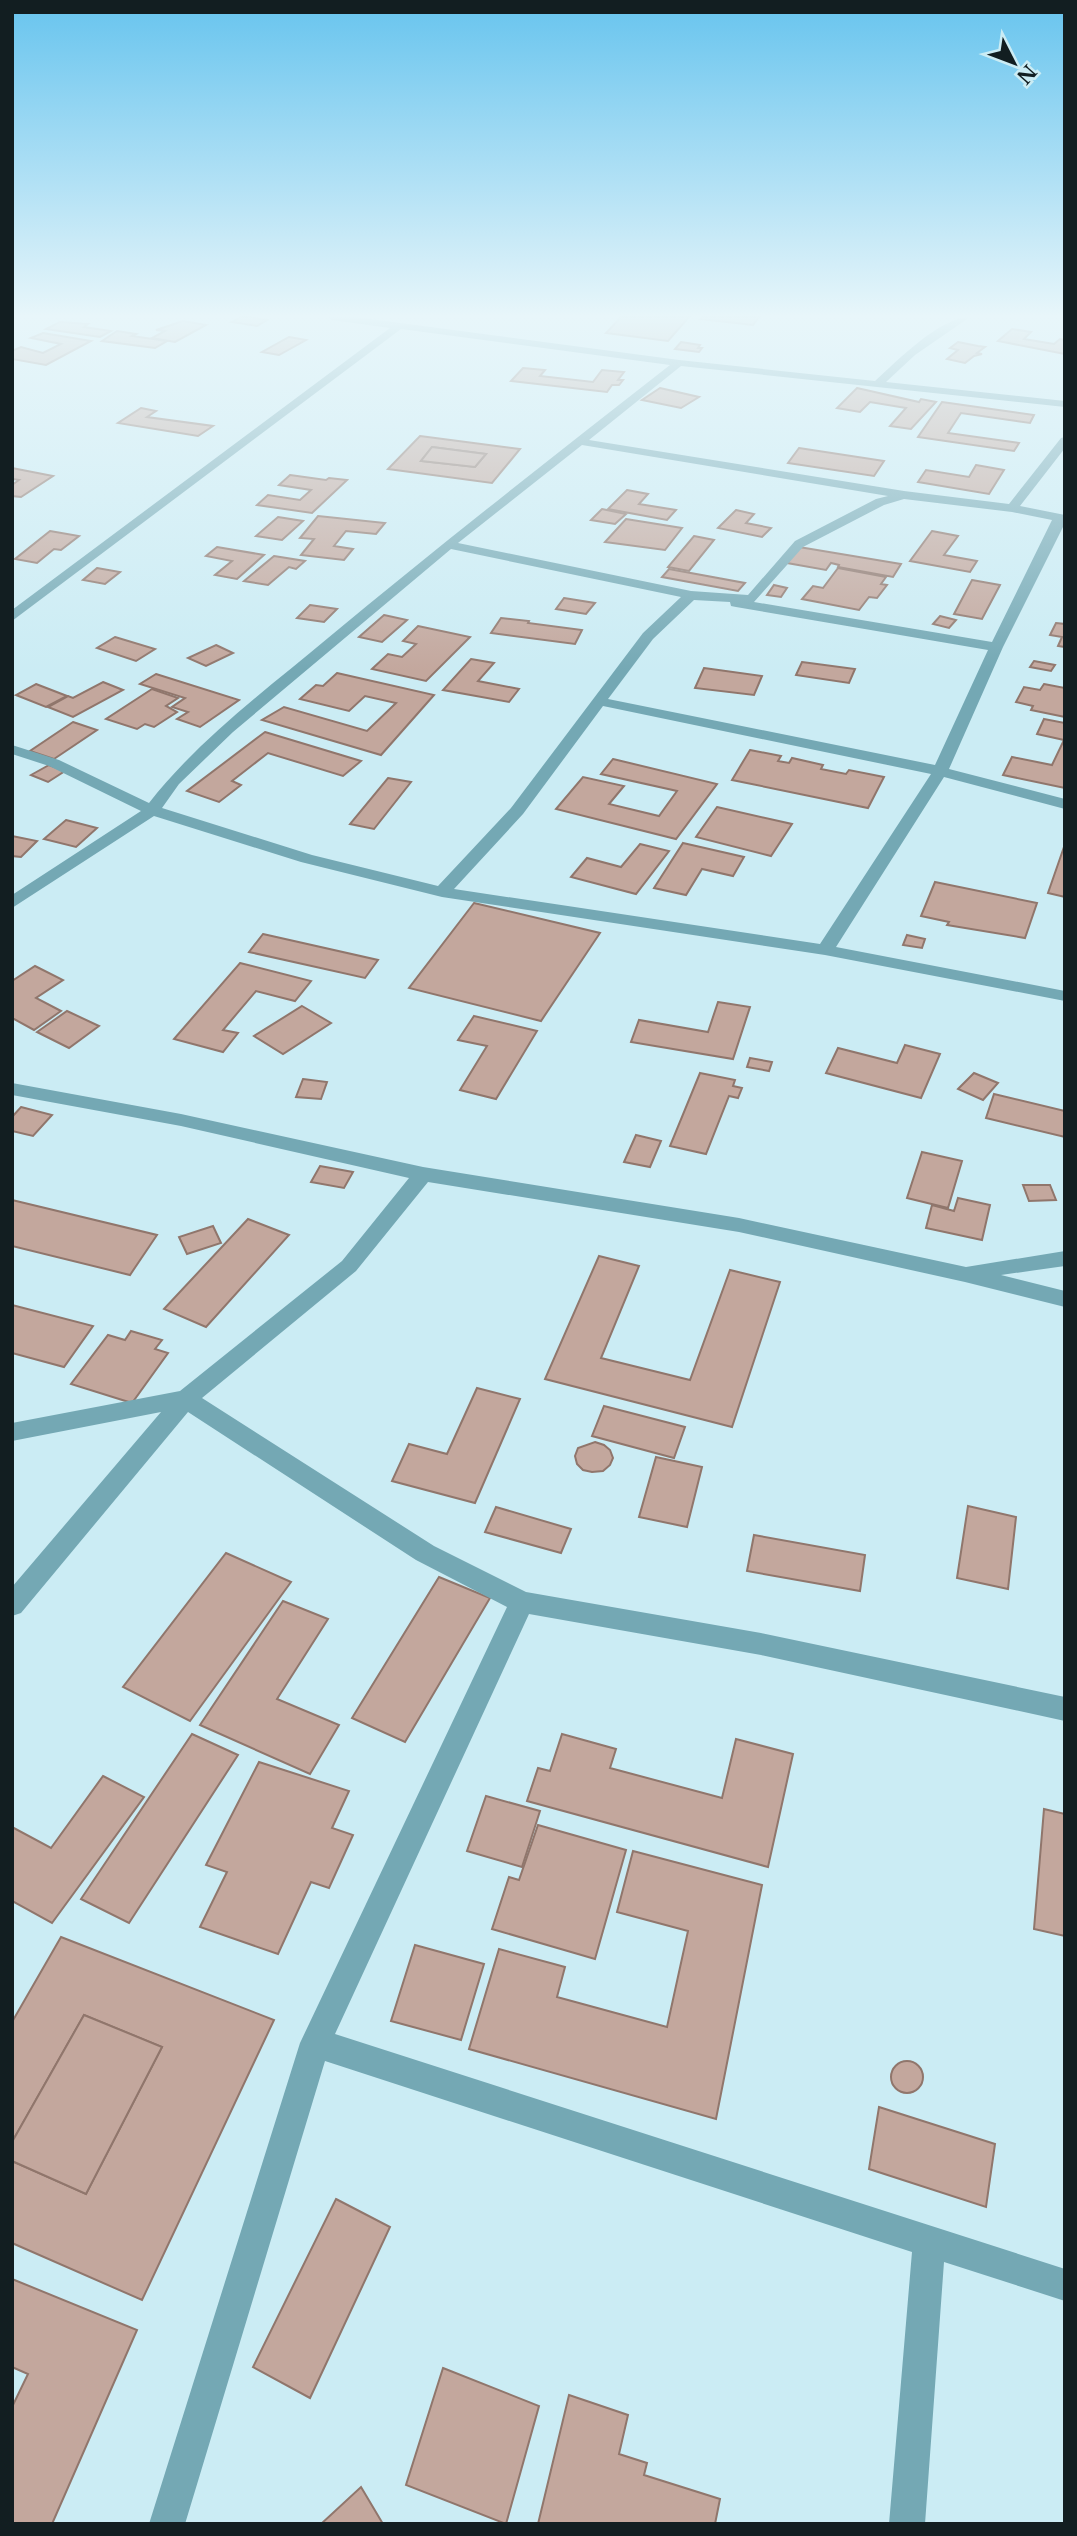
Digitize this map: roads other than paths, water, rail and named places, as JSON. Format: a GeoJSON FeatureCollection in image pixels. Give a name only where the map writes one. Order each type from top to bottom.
{"type":"FeatureCollection","features":[{"type":"Feature","properties":{"kind":"street"},"geometry":{"type":"LineString","coordinates":[[12,617],[254,435]]}},
{"type":"Feature","properties":{"kind":"street"},"geometry":{"type":"LineString","coordinates":[[12,903],[152,810],[174,781],[228,729],[584,435]]}},
{"type":"Feature","properties":{"kind":"street"},"geometry":{"type":"LineString","coordinates":[[1012,508],[1065,440]]}},
{"type":"Feature","properties":{"kind":"street"},"geometry":{"type":"LineString","coordinates":[[577,441],[1062,518],[996,647],[940,771],[825,950]]}},
{"type":"Feature","properties":{"kind":"street"},"geometry":{"type":"LineString","coordinates":[[442,892],[517,811],[648,636],[691,595],[751,599],[799,544],[880,502],[904,495]]}},
{"type":"Feature","properties":{"kind":"street"},"geometry":{"type":"LineString","coordinates":[[449,545],[691,595],[996,647]]}},
{"type":"Feature","properties":{"kind":"street"},"geometry":{"type":"LineString","coordinates":[[599,701],[940,771],[1065,804]]}},
{"type":"Feature","properties":{"kind":"street"},"geometry":{"type":"LineString","coordinates":[[12,749],[54,763],[152,810],[307,859],[442,892],[825,950],[1065,996]]}},
{"type":"Feature","properties":{"kind":"street"},"geometry":{"type":"LineString","coordinates":[[12,1089],[181,1120],[423,1174],[739,1225],[965,1274],[1065,1299]]}},
{"type":"Feature","properties":{"kind":"street"},"geometry":{"type":"LineString","coordinates":[[12,1605],[186,1399],[349,1266],[423,1174]]}},
{"type":"Feature","properties":{"kind":"street"},"geometry":{"type":"LineString","coordinates":[[965,1274],[1065,1258]]}},
{"type":"Feature","properties":{"kind":"street"},"geometry":{"type":"LineString","coordinates":[[12,1432],[186,1399],[425,1553],[522,1602],[761,1644],[1065,1709]]}},
{"type":"Feature","properties":{"kind":"street"},"geometry":{"type":"LineString","coordinates":[[167,2524],[315,2043],[522,1602]]}},
{"type":"Feature","properties":{"kind":"street"},"geometry":{"type":"LineString","coordinates":[[315,2043],[1065,2285]]}},
{"type":"Feature","properties":{"kind":"street"},"geometry":{"type":"LineString","coordinates":[[907,2524],[929,2241]]}}]}
